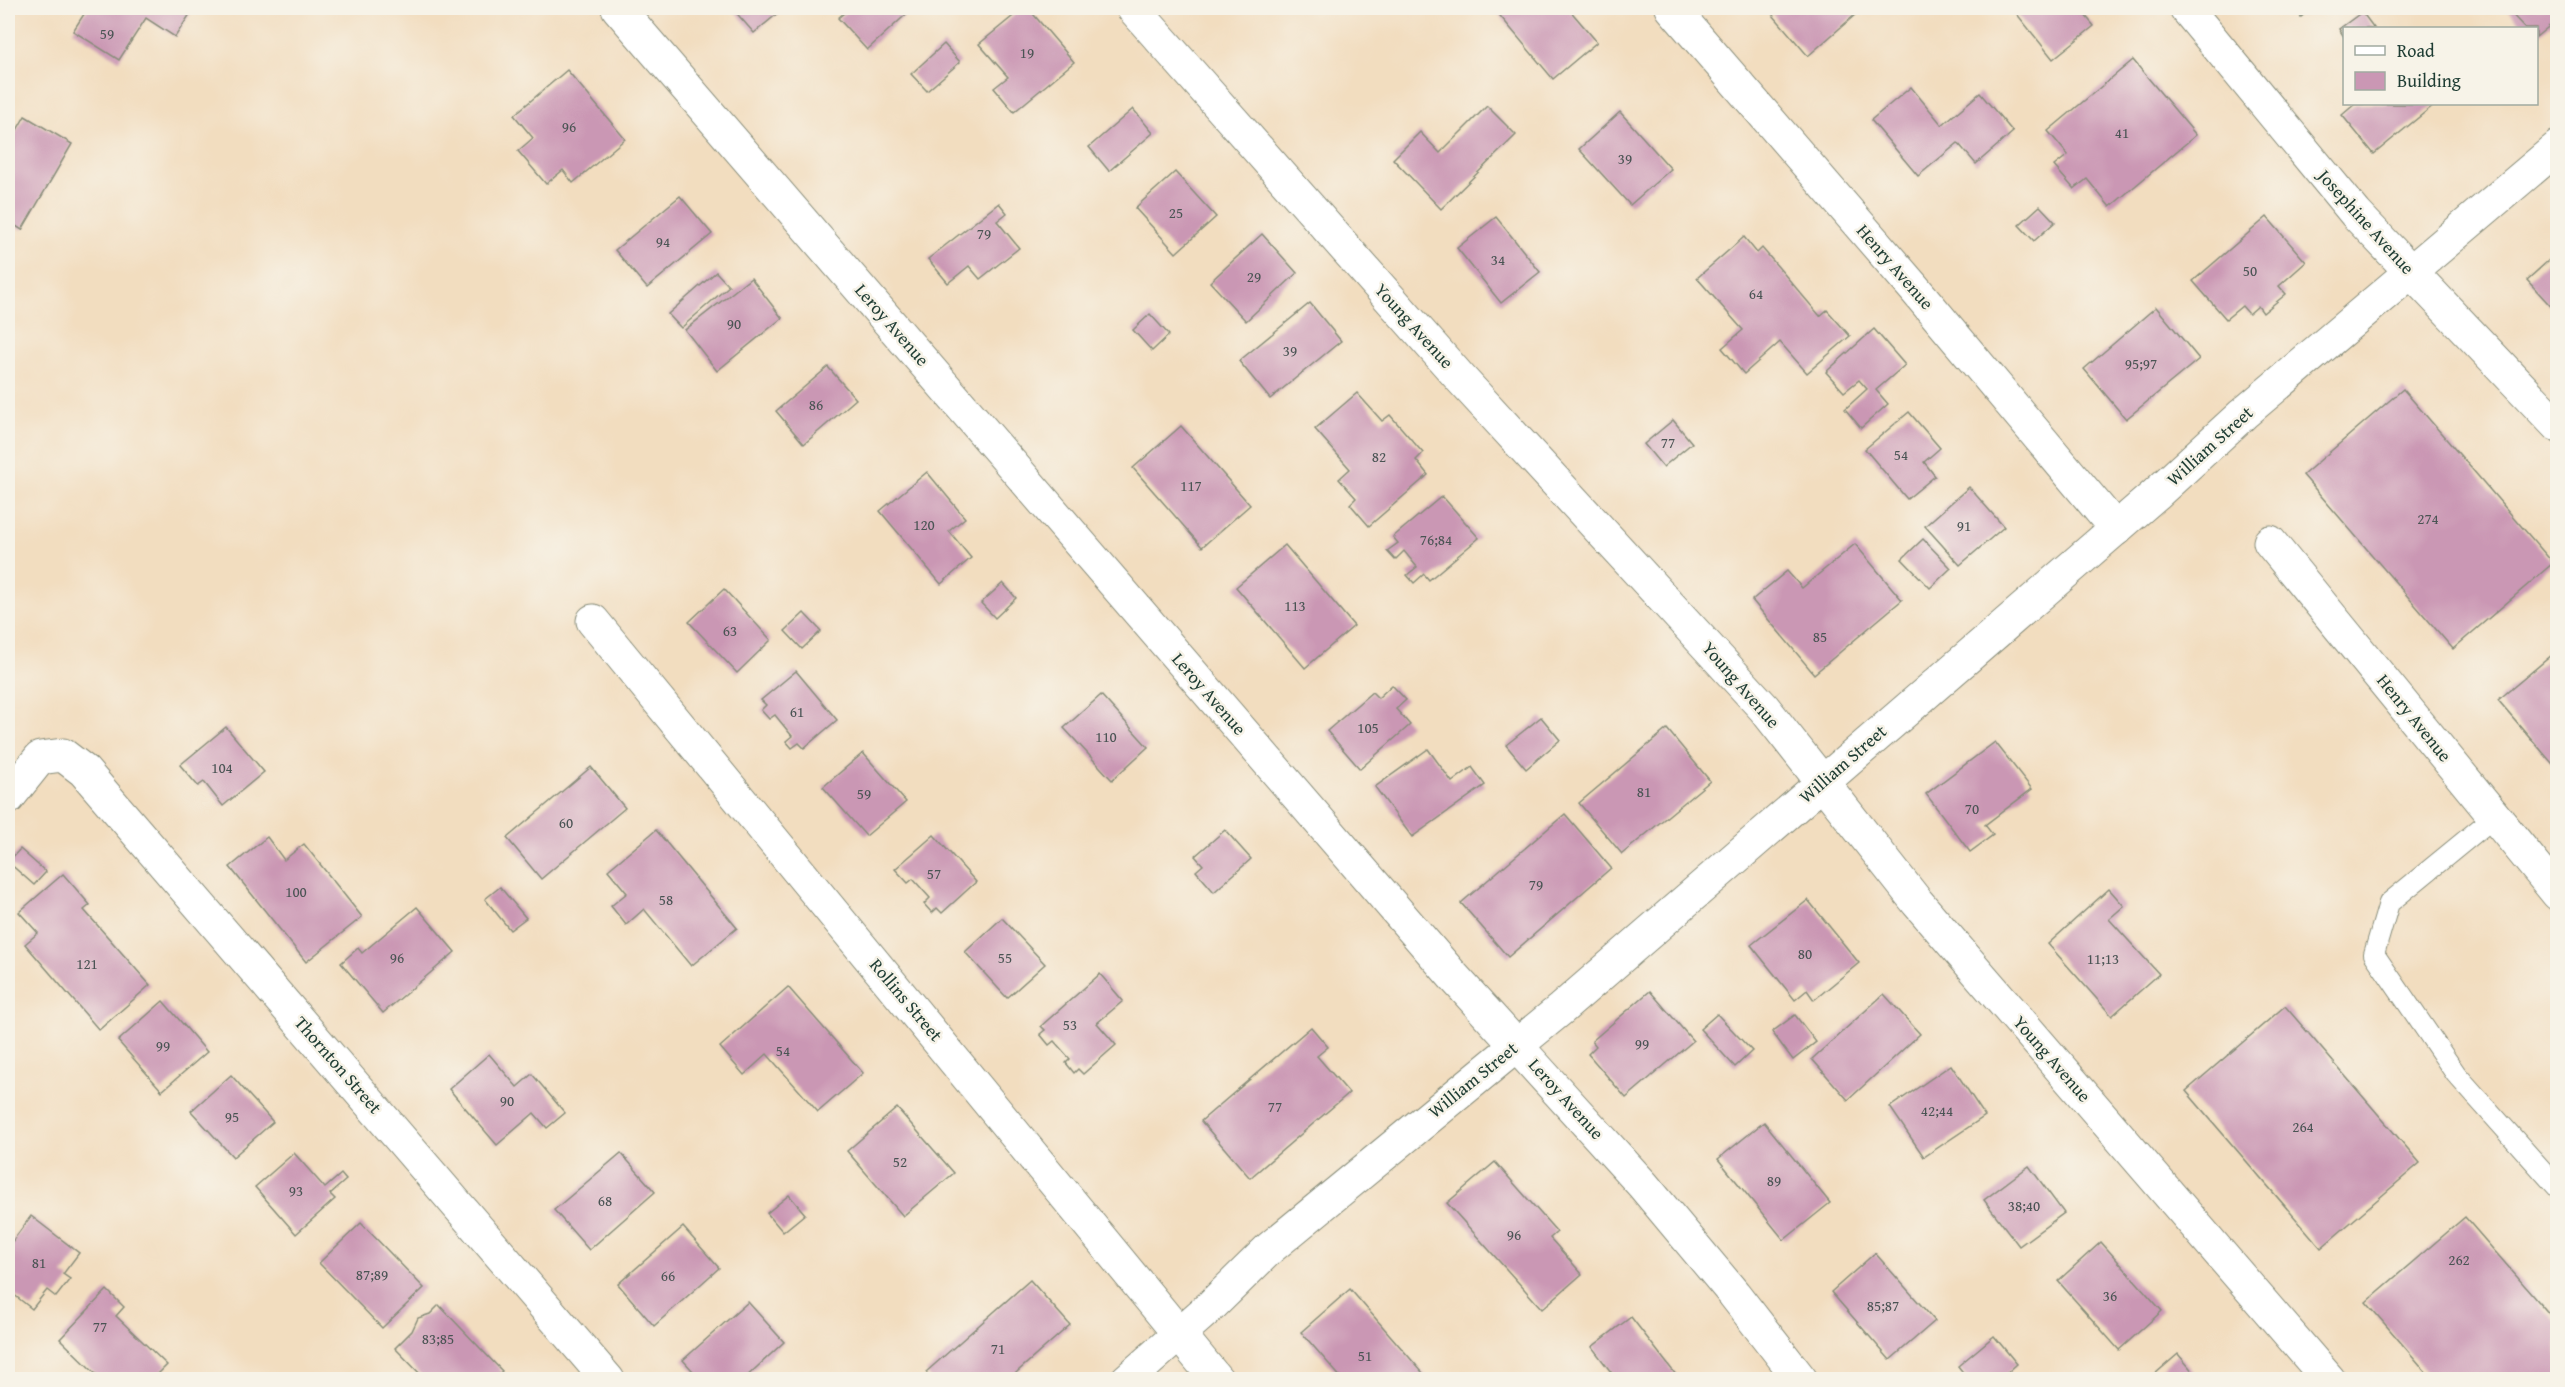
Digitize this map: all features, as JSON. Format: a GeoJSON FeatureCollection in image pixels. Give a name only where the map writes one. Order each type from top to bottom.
{"type":"FeatureCollection","features":[{"type":"Feature","properties":{"kind":"street","name":"Leroy Avenue"},"geometry":{"type":"LineString","coordinates":[[618,8],[1368,878],[1643,1185],[1734,1294],[1801,1380]]}},
{"type":"Feature","properties":{"kind":"street","name":"Young Avenue"},"geometry":{"type":"LineString","coordinates":[[1133,8],[1462,380],[1764,708],[1917,902],[2329,1380]]}},
{"type":"Feature","properties":{"kind":"street","name":"Henry Avenue"},"geometry":{"type":"LineString","coordinates":[[1672,8],[1914,288],[2116,529]]}},
{"type":"Feature","properties":{"kind":"street","name":"Josephine Avenue"},"geometry":{"type":"LineString","coordinates":[[2186,8],[2328,182],[2558,426]]}},
{"type":"Feature","properties":{"kind":"street","name":"William Street"},"geometry":{"type":"LineString","coordinates":[[1127,1380],[1270,1248],[1561,1009],[2116,529],[2243,414],[2558,147]]}},
{"type":"Feature","properties":{"kind":"street","name":"Henry Avenue"},"geometry":{"type":"LineString","coordinates":[[2270,542],[2558,894]]}},
{"type":"Feature","properties":{"kind":"street","name":"Rollins Street"},"geometry":{"type":"LineString","coordinates":[[593,621],[1217,1380]]}},
{"type":"Feature","properties":{"kind":"street","name":"Thornton Street"},"geometry":{"type":"LineString","coordinates":[[8,798],[39,758],[63,755],[84,771],[608,1380]]}},
{"type":"Feature","properties":{"kind":"lane"},"geometry":{"type":"LineString","coordinates":[[2494,817],[2389,903],[2374,954],[2456,1074],[2558,1188]]}},
{"type":"Feature","properties":{"kind":"building"},"geometry":{"type":"Polygon","coordinates":[[[88,8],[194,8],[175,37],[146,18],[119,60],[73,31],[88,8]]]}},
{"type":"Feature","properties":{"kind":"building"},"geometry":{"type":"Polygon","coordinates":[[[732,8],[784,8],[754,33],[732,8]]]}},
{"type":"Feature","properties":{"kind":"building"},"geometry":{"type":"Polygon","coordinates":[[[850,8],[913,8],[867,50],[838,18],[850,8]]]}},
{"type":"Feature","properties":{"kind":"building"},"geometry":{"type":"Polygon","coordinates":[[[1023,8],[1028,8],[1074,62],[1014,112],[994,88],[1008,77],[979,44],[1023,8]]]}},
{"type":"Feature","properties":{"kind":"building"},"geometry":{"type":"Polygon","coordinates":[[[1499,8],[1568,8],[1597,42],[1553,79],[1496,11],[1499,8]]]}},
{"type":"Feature","properties":{"kind":"building"},"geometry":{"type":"Polygon","coordinates":[[[1767,8],[1850,8],[1856,14],[1808,56],[1767,8]]]}},
{"type":"Feature","properties":{"kind":"building"},"geometry":{"type":"Polygon","coordinates":[[[2012,8],[2079,8],[2094,26],[2053,59],[2012,8]]]}},
{"type":"Feature","properties":{"kind":"building"},"geometry":{"type":"Polygon","coordinates":[[[2293,8],[2312,8],[2301,17],[2293,8]]]}},
{"type":"Feature","properties":{"kind":"building"},"geometry":{"type":"Polygon","coordinates":[[[2506,8],[2558,8],[2558,19],[2538,35],[2538,27],[2524,27],[2506,8]]]}},
{"type":"Feature","properties":{"kind":"building"},"geometry":{"type":"Polygon","coordinates":[[[2362,12],[2373,27],[2343,27],[2343,35],[2339,29],[2362,12]]]}},
{"type":"Feature","properties":{"kind":"building"},"geometry":{"type":"Polygon","coordinates":[[[944,44],[960,62],[927,91],[911,74],[944,44]]]}},
{"type":"Feature","properties":{"kind":"building"},"geometry":{"type":"Polygon","coordinates":[[[2133,60],[2196,135],[2110,207],[2087,179],[2074,189],[2054,166],[2068,155],[2048,131],[2133,60]]]}},
{"type":"Feature","properties":{"kind":"building"},"geometry":{"type":"Polygon","coordinates":[[[567,70],[625,139],[573,183],[563,170],[546,184],[518,151],[533,138],[514,115],[567,70]]]}},
{"type":"Feature","properties":{"kind":"building"},"geometry":{"type":"Polygon","coordinates":[[[1911,87],[1942,125],[1980,93],[2013,132],[1976,164],[1958,143],[1918,176],[1871,120],[1911,87]]]}},
{"type":"Feature","properties":{"kind":"building"},"geometry":{"type":"Polygon","coordinates":[[[2354,105],[2434,105],[2374,154],[2342,115],[2354,105]]]}},
{"type":"Feature","properties":{"kind":"building"},"geometry":{"type":"Polygon","coordinates":[[[1487,106],[1516,135],[1441,209],[1393,159],[1420,132],[1440,153],[1487,106]]]}},
{"type":"Feature","properties":{"kind":"building"},"geometry":{"type":"Polygon","coordinates":[[[1133,109],[1153,133],[1109,171],[1089,147],[1133,109]]]}},
{"type":"Feature","properties":{"kind":"building"},"geometry":{"type":"Polygon","coordinates":[[[1620,112],[1671,169],[1630,205],[1579,149],[1620,112]]]}},
{"type":"Feature","properties":{"kind":"building"},"geometry":{"type":"Polygon","coordinates":[[[25,116],[72,144],[22,230],[8,221],[8,146],[25,116]]]}},
{"type":"Feature","properties":{"kind":"building"},"geometry":{"type":"Polygon","coordinates":[[[1175,172],[1216,217],[1176,253],[1135,208],[1175,172]]]}},
{"type":"Feature","properties":{"kind":"building"},"geometry":{"type":"Polygon","coordinates":[[[680,196],[712,234],[647,288],[615,250],[680,196]]]}},
{"type":"Feature","properties":{"kind":"building"},"geometry":{"type":"Polygon","coordinates":[[[999,203],[1007,213],[997,221],[1019,248],[980,279],[969,266],[948,283],[928,259],[999,203]]]}},
{"type":"Feature","properties":{"kind":"building"},"geometry":{"type":"Polygon","coordinates":[[[2040,206],[2055,222],[2034,241],[2019,225],[2040,206]]]}},
{"type":"Feature","properties":{"kind":"building"},"geometry":{"type":"Polygon","coordinates":[[[1496,217],[1540,272],[1501,303],[1457,248],[1496,217]]]}},
{"type":"Feature","properties":{"kind":"building"},"geometry":{"type":"Polygon","coordinates":[[[2267,217],[2306,262],[2279,286],[2286,294],[2263,313],[2258,306],[2249,314],[2242,306],[2226,319],[2193,281],[2267,217]]]}},
{"type":"Feature","properties":{"kind":"building"},"geometry":{"type":"Polygon","coordinates":[[[1262,234],[1297,273],[1246,321],[1210,282],[1262,234]]]}},
{"type":"Feature","properties":{"kind":"building"},"geometry":{"type":"Polygon","coordinates":[[[1744,237],[1757,253],[1762,248],[1820,316],[1827,310],[1850,336],[1807,373],[1780,342],[1744,374],[1722,348],[1743,330],[1697,278],[1744,237]]]}},
{"type":"Feature","properties":{"kind":"building"},"geometry":{"type":"Polygon","coordinates":[[[2558,252],[2558,314],[2527,280],[2558,252]]]}},
{"type":"Feature","properties":{"kind":"building"},"geometry":{"type":"Polygon","coordinates":[[[716,272],[729,286],[681,328],[668,314],[716,272]]]}},
{"type":"Feature","properties":{"kind":"building"},"geometry":{"type":"Polygon","coordinates":[[[751,278],[782,318],[717,371],[685,330],[751,278]]]}},
{"type":"Feature","properties":{"kind":"building"},"geometry":{"type":"Polygon","coordinates":[[[1310,303],[1341,341],[1270,399],[1239,361],[1310,303]]]}},
{"type":"Feature","properties":{"kind":"building"},"geometry":{"type":"Polygon","coordinates":[[[2156,307],[2199,359],[2126,419],[2084,369],[2156,307]]]}},
{"type":"Feature","properties":{"kind":"building"},"geometry":{"type":"Polygon","coordinates":[[[1150,314],[1169,335],[1152,351],[1133,330],[1150,314]]]}},
{"type":"Feature","properties":{"kind":"building"},"geometry":{"type":"Polygon","coordinates":[[[1874,329],[1905,365],[1876,390],[1888,404],[1861,428],[1845,409],[1867,389],[1859,380],[1844,392],[1826,372],[1874,329]]]}},
{"type":"Feature","properties":{"kind":"building"},"geometry":{"type":"Polygon","coordinates":[[[828,367],[856,399],[804,444],[776,411],[828,367]]]}},
{"type":"Feature","properties":{"kind":"building"},"geometry":{"type":"Polygon","coordinates":[[[2403,389],[2553,563],[2453,649],[2303,475],[2403,389]]]}},
{"type":"Feature","properties":{"kind":"building"},"geometry":{"type":"Polygon","coordinates":[[[1357,393],[1382,421],[1390,415],[1423,453],[1416,460],[1428,475],[1369,526],[1350,504],[1356,498],[1339,479],[1350,469],[1315,429],[1357,393]]]}},
{"type":"Feature","properties":{"kind":"building"},"geometry":{"type":"Polygon","coordinates":[[[1909,412],[1940,448],[1924,462],[1935,476],[1907,499],[1865,449],[1909,412]]]}},
{"type":"Feature","properties":{"kind":"building"},"geometry":{"type":"Polygon","coordinates":[[[1673,420],[1692,443],[1663,467],[1644,444],[1673,420]]]}},
{"type":"Feature","properties":{"kind":"building"},"geometry":{"type":"Polygon","coordinates":[[[1181,426],[1250,505],[1202,547],[1133,468],[1181,426]]]}},
{"type":"Feature","properties":{"kind":"building"},"geometry":{"type":"Polygon","coordinates":[[[927,472],[965,518],[949,531],[971,558],[941,584],[880,511],[927,472]]]}},
{"type":"Feature","properties":{"kind":"building"},"geometry":{"type":"Polygon","coordinates":[[[1969,487],[2004,527],[1960,565],[1925,526],[1969,487]]]}},
{"type":"Feature","properties":{"kind":"building"},"geometry":{"type":"Polygon","coordinates":[[[1442,496],[1479,538],[1429,580],[1424,574],[1414,583],[1407,575],[1417,567],[1404,551],[1395,560],[1387,551],[1398,543],[1393,537],[1442,496]]]}},
{"type":"Feature","properties":{"kind":"building"},"geometry":{"type":"Polygon","coordinates":[[[1923,539],[1951,568],[1930,588],[1902,559],[1923,539]]]}},
{"type":"Feature","properties":{"kind":"building"},"geometry":{"type":"Polygon","coordinates":[[[1855,544],[1902,600],[1814,674],[1752,600],[1787,571],[1802,588],[1855,544]]]}},
{"type":"Feature","properties":{"kind":"building"},"geometry":{"type":"Polygon","coordinates":[[[1285,545],[1354,626],[1305,668],[1236,587],[1285,545]]]}},
{"type":"Feature","properties":{"kind":"building"},"geometry":{"type":"Polygon","coordinates":[[[1003,583],[1016,598],[995,618],[981,603],[1003,583]]]}},
{"type":"Feature","properties":{"kind":"building"},"geometry":{"type":"Polygon","coordinates":[[[724,589],[771,640],[737,673],[689,622],[724,589]]]}},
{"type":"Feature","properties":{"kind":"building"},"geometry":{"type":"Polygon","coordinates":[[[804,613],[821,631],[802,649],[785,631],[804,613]]]}},
{"type":"Feature","properties":{"kind":"building"},"geometry":{"type":"Polygon","coordinates":[[[2558,650],[2558,770],[2498,700],[2558,650]]]}},
{"type":"Feature","properties":{"kind":"building"},"geometry":{"type":"Polygon","coordinates":[[[796,671],[837,720],[804,748],[799,743],[792,748],[786,741],[792,736],[775,715],[769,719],[761,710],[766,705],[761,700],[796,671]]]}},
{"type":"Feature","properties":{"kind":"building"},"geometry":{"type":"Polygon","coordinates":[[[1392,685],[1406,700],[1396,709],[1410,725],[1360,769],[1327,731],[1372,692],[1378,698],[1392,685]]]}},
{"type":"Feature","properties":{"kind":"building"},"geometry":{"type":"Polygon","coordinates":[[[1101,695],[1148,747],[1112,780],[1064,728],[1101,695]]]}},
{"type":"Feature","properties":{"kind":"building"},"geometry":{"type":"Polygon","coordinates":[[[1541,717],[1560,740],[1526,769],[1506,745],[1541,717]]]}},
{"type":"Feature","properties":{"kind":"building"},"geometry":{"type":"Polygon","coordinates":[[[226,727],[264,772],[223,806],[204,782],[198,786],[180,765],[226,727]]]}},
{"type":"Feature","properties":{"kind":"building"},"geometry":{"type":"Polygon","coordinates":[[[1667,729],[1710,781],[1622,854],[1579,803],[1667,729]]]}},
{"type":"Feature","properties":{"kind":"building"},"geometry":{"type":"Polygon","coordinates":[[[1995,742],[2032,789],[1985,825],[1993,835],[1970,852],[1926,794],[1995,742]]]}},
{"type":"Feature","properties":{"kind":"building"},"geometry":{"type":"Polygon","coordinates":[[[1428,749],[1452,782],[1472,767],[1485,785],[1412,837],[1375,787],[1428,749]]]}},
{"type":"Feature","properties":{"kind":"building"},"geometry":{"type":"Polygon","coordinates":[[[863,753],[906,802],[866,836],[823,787],[863,753]]]}},
{"type":"Feature","properties":{"kind":"building"},"geometry":{"type":"Polygon","coordinates":[[[591,767],[625,808],[541,879],[507,838],[591,767]]]}},
{"type":"Feature","properties":{"kind":"building"},"geometry":{"type":"Polygon","coordinates":[[[1565,814],[1611,868],[1508,957],[1461,903],[1565,814]]]}},
{"type":"Feature","properties":{"kind":"building"},"geometry":{"type":"Polygon","coordinates":[[[656,830],[737,928],[691,966],[644,909],[626,925],[611,906],[627,893],[608,870],[656,830]]]}},
{"type":"Feature","properties":{"kind":"building"},"geometry":{"type":"Polygon","coordinates":[[[1225,830],[1251,859],[1214,892],[1196,871],[1203,865],[1195,856],[1225,830]]]}},
{"type":"Feature","properties":{"kind":"building"},"geometry":{"type":"Polygon","coordinates":[[[934,835],[976,882],[942,913],[937,908],[932,913],[924,904],[930,898],[913,879],[908,883],[895,869],[934,835]]]}},
{"type":"Feature","properties":{"kind":"building"},"geometry":{"type":"Polygon","coordinates":[[[267,837],[284,860],[304,844],[362,917],[306,962],[230,867],[267,837]]]}},
{"type":"Feature","properties":{"kind":"building"},"geometry":{"type":"Polygon","coordinates":[[[20,849],[46,872],[34,885],[8,862],[20,849]]]}},
{"type":"Feature","properties":{"kind":"building"},"geometry":{"type":"Polygon","coordinates":[[[63,874],[90,905],[84,910],[150,985],[99,1030],[25,944],[38,933],[19,912],[63,874]]]}},
{"type":"Feature","properties":{"kind":"building"},"geometry":{"type":"Polygon","coordinates":[[[500,887],[526,918],[510,930],[485,899],[500,887]]]}},
{"type":"Feature","properties":{"kind":"building"},"geometry":{"type":"Polygon","coordinates":[[[2109,889],[2124,906],[2109,919],[2159,974],[2112,1016],[2048,944],[2109,889]]]}},
{"type":"Feature","properties":{"kind":"building"},"geometry":{"type":"Polygon","coordinates":[[[1808,900],[1859,963],[1814,1000],[1807,990],[1795,1000],[1751,945],[1808,900]]]}},
{"type":"Feature","properties":{"kind":"building"},"geometry":{"type":"Polygon","coordinates":[[[417,907],[455,952],[383,1013],[341,963],[358,948],[362,953],[417,907]]]}},
{"type":"Feature","properties":{"kind":"building"},"geometry":{"type":"Polygon","coordinates":[[[1002,918],[1045,964],[1007,998],[965,952],[1002,918]]]}},
{"type":"Feature","properties":{"kind":"building"},"geometry":{"type":"Polygon","coordinates":[[[1100,974],[1123,1001],[1097,1023],[1116,1045],[1083,1074],[1078,1069],[1074,1073],[1066,1063],[1070,1059],[1054,1041],[1049,1045],[1040,1034],[1045,1030],[1041,1026],[1100,974]]]}},
{"type":"Feature","properties":{"kind":"building"},"geometry":{"type":"Polygon","coordinates":[[[788,987],[863,1073],[818,1112],[767,1054],[744,1075],[720,1047],[788,987]]]}},
{"type":"Feature","properties":{"kind":"building"},"geometry":{"type":"Polygon","coordinates":[[[1650,991],[1693,1041],[1626,1098],[1588,1054],[1596,1046],[1592,1041],[1650,991]]]}},
{"type":"Feature","properties":{"kind":"building"},"geometry":{"type":"Polygon","coordinates":[[[1884,994],[1920,1034],[1848,1100],[1812,1059],[1884,994]]]}},
{"type":"Feature","properties":{"kind":"building"},"geometry":{"type":"Polygon","coordinates":[[[163,1001],[207,1052],[162,1091],[118,1041],[163,1001]]]}},
{"type":"Feature","properties":{"kind":"building"},"geometry":{"type":"Polygon","coordinates":[[[2285,1006],[2420,1163],[2321,1248],[2186,1091],[2285,1006]]]}},
{"type":"Feature","properties":{"kind":"building"},"geometry":{"type":"Polygon","coordinates":[[[1717,1014],[1752,1051],[1735,1067],[1700,1029],[1717,1014]]]}},
{"type":"Feature","properties":{"kind":"building"},"geometry":{"type":"Polygon","coordinates":[[[1795,1015],[1816,1042],[1793,1060],[1772,1032],[1795,1015]]]}},
{"type":"Feature","properties":{"kind":"building"},"geometry":{"type":"Polygon","coordinates":[[[1311,1027],[1328,1047],[1317,1056],[1349,1093],[1250,1178],[1201,1121],[1311,1027]]]}},
{"type":"Feature","properties":{"kind":"building"},"geometry":{"type":"Polygon","coordinates":[[[489,1054],[517,1087],[532,1074],[565,1113],[547,1128],[534,1113],[497,1145],[449,1089],[489,1054]]]}},
{"type":"Feature","properties":{"kind":"building"},"geometry":{"type":"Polygon","coordinates":[[[1951,1065],[1985,1116],[1924,1157],[1890,1107],[1951,1065]]]}},
{"type":"Feature","properties":{"kind":"building"},"geometry":{"type":"Polygon","coordinates":[[[231,1075],[273,1122],[233,1157],[191,1111],[231,1075]]]}},
{"type":"Feature","properties":{"kind":"building"},"geometry":{"type":"Polygon","coordinates":[[[897,1108],[954,1173],[903,1216],[847,1151],[897,1108]]]}},
{"type":"Feature","properties":{"kind":"building"},"geometry":{"type":"Polygon","coordinates":[[[1764,1122],[1830,1203],[1784,1240],[1718,1159],[1764,1122]]]}},
{"type":"Feature","properties":{"kind":"building"},"geometry":{"type":"Polygon","coordinates":[[[294,1153],[325,1188],[341,1174],[346,1180],[330,1194],[335,1199],[296,1234],[255,1187],[294,1153]]]}},
{"type":"Feature","properties":{"kind":"building"},"geometry":{"type":"Polygon","coordinates":[[[621,1153],[655,1192],[589,1250],[554,1210],[621,1153]]]}},
{"type":"Feature","properties":{"kind":"building"},"geometry":{"type":"Polygon","coordinates":[[[1495,1162],[1557,1232],[1550,1238],[1582,1274],[1542,1309],[1447,1203],[1495,1162]]]}},
{"type":"Feature","properties":{"kind":"building"},"geometry":{"type":"Polygon","coordinates":[[[2029,1166],[2064,1213],[2019,1246],[1984,1200],[2029,1166]]]}},
{"type":"Feature","properties":{"kind":"building"},"geometry":{"type":"Polygon","coordinates":[[[789,1195],[805,1214],[783,1232],[767,1213],[789,1195]]]}},
{"type":"Feature","properties":{"kind":"building"},"geometry":{"type":"Polygon","coordinates":[[[31,1216],[79,1253],[63,1274],[70,1279],[56,1297],[47,1290],[32,1309],[8,1290],[8,1247],[31,1216]]]}},
{"type":"Feature","properties":{"kind":"building"},"geometry":{"type":"Polygon","coordinates":[[[2465,1217],[2558,1324],[2558,1380],[2433,1380],[2366,1302],[2465,1217]]]}},
{"type":"Feature","properties":{"kind":"building"},"geometry":{"type":"Polygon","coordinates":[[[361,1223],[424,1288],[382,1328],[319,1263],[361,1223]]]}},
{"type":"Feature","properties":{"kind":"building"},"geometry":{"type":"Polygon","coordinates":[[[683,1227],[719,1268],[654,1326],[618,1284],[683,1227]]]}},
{"type":"Feature","properties":{"kind":"building"},"geometry":{"type":"Polygon","coordinates":[[[2101,1242],[2162,1311],[2119,1350],[2058,1281],[2101,1242]]]}},
{"type":"Feature","properties":{"kind":"building"},"geometry":{"type":"Polygon","coordinates":[[[1875,1253],[1935,1321],[1890,1360],[1831,1292],[1875,1253]]]}},
{"type":"Feature","properties":{"kind":"building"},"geometry":{"type":"Polygon","coordinates":[[[1030,1280],[1070,1325],[1008,1380],[932,1380],[926,1372],[1030,1280]]]}},
{"type":"Feature","properties":{"kind":"building"},"geometry":{"type":"Polygon","coordinates":[[[1350,1289],[1429,1380],[1343,1380],[1301,1332],[1350,1289]]]}},
{"type":"Feature","properties":{"kind":"building"},"geometry":{"type":"Polygon","coordinates":[[[107,1290],[124,1307],[116,1316],[167,1365],[152,1380],[102,1380],[60,1339],[107,1290]]]}},
{"type":"Feature","properties":{"kind":"building"},"geometry":{"type":"Polygon","coordinates":[[[748,1302],[784,1342],[743,1380],[701,1380],[683,1360],[748,1302]]]}},
{"type":"Feature","properties":{"kind":"building"},"geometry":{"type":"Polygon","coordinates":[[[439,1305],[502,1371],[493,1380],[426,1380],[395,1348],[412,1331],[418,1318],[430,1314],[439,1305]]]}},
{"type":"Feature","properties":{"kind":"building"},"geometry":{"type":"Polygon","coordinates":[[[1631,1317],[1680,1380],[1617,1380],[1592,1347],[1631,1317]]]}},
{"type":"Feature","properties":{"kind":"building"},"geometry":{"type":"Polygon","coordinates":[[[1994,1336],[2017,1364],[1999,1380],[1969,1380],[1958,1366],[1994,1336]]]}},
{"type":"Feature","properties":{"kind":"building"},"geometry":{"type":"Polygon","coordinates":[[[2178,1354],[2200,1380],[2148,1380],[2178,1354]]]}}]}
